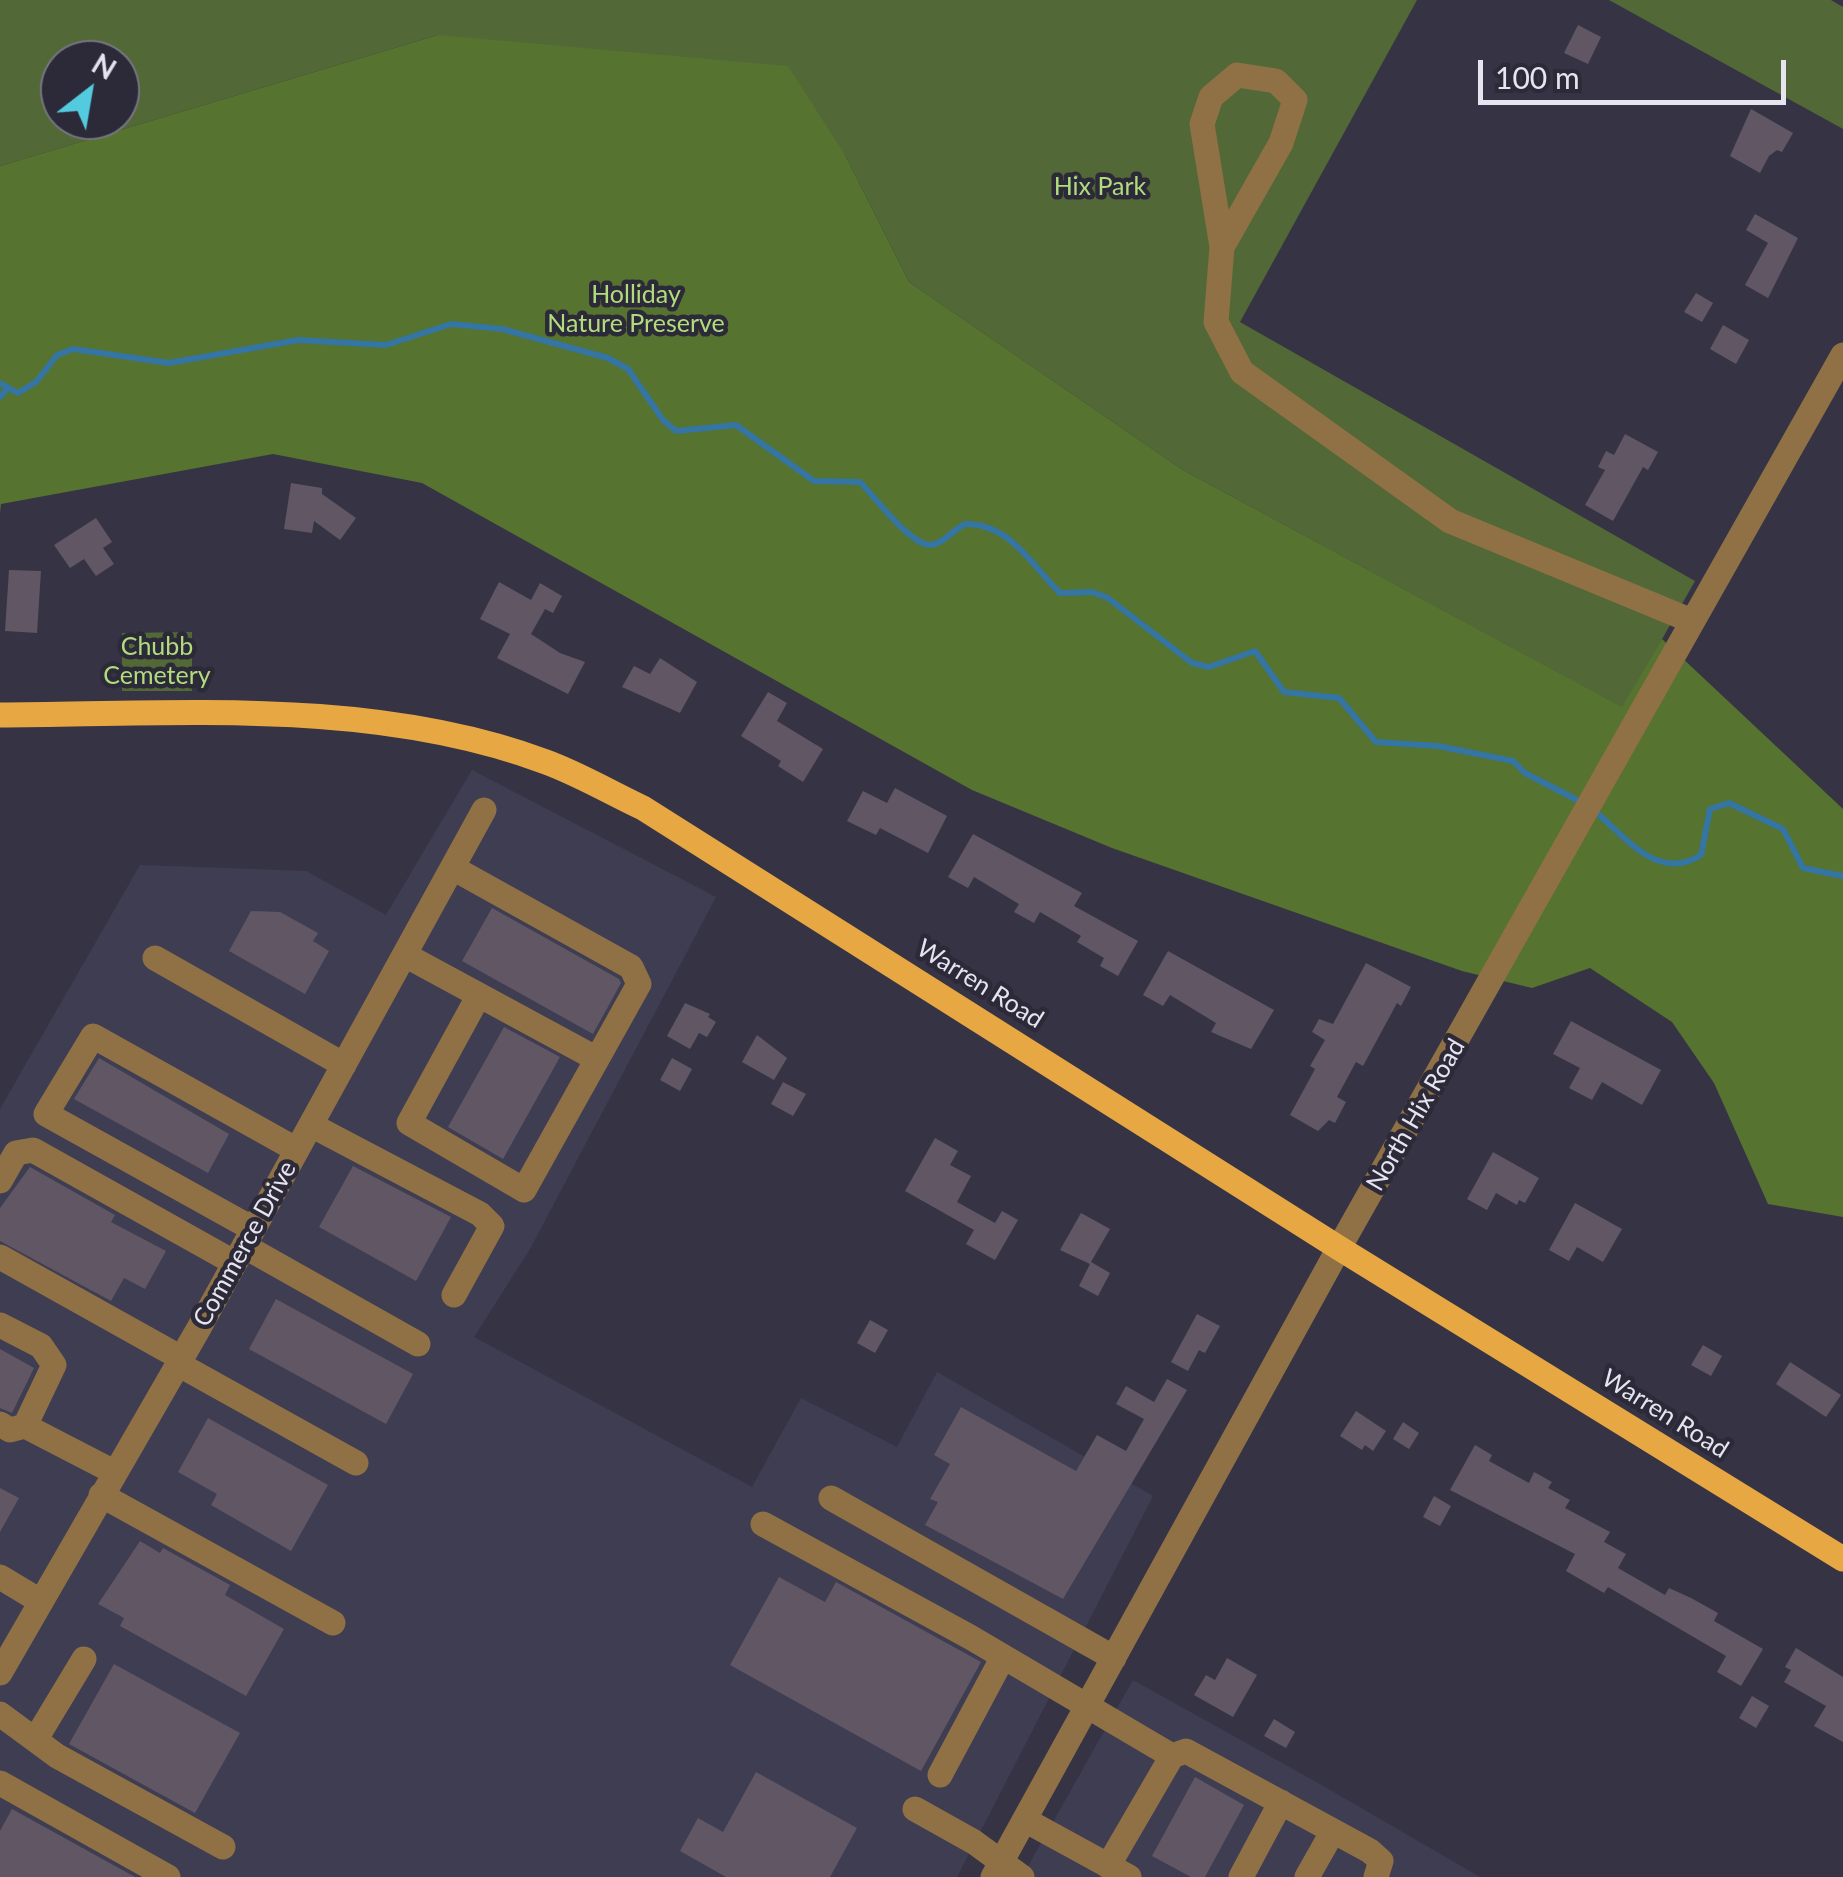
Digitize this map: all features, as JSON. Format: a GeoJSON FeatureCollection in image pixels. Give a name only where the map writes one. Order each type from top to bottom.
{"type":"FeatureCollection","features":[{"type":"Feature","properties":{"kind":"main road","name":"Warren Road"},"geometry":{"type":"LineString","coordinates":[[0,715],[346,718],[416,726],[548,762],[643,808],[1339,1248],[1843,1560]]}},
{"type":"Feature","properties":{"kind":"street"},"geometry":{"type":"LineString","coordinates":[[1222,248],[1281,143],[1295,100],[1276,80],[1237,74],[1211,97],[1202,124],[1222,248],[1216,322],[1242,372],[1450,522],[1692,621]]}},
{"type":"Feature","properties":{"kind":"street","name":"North Hix Road"},"geometry":{"type":"LineString","coordinates":[[1005,1872],[1025,1820],[1339,1248],[1843,355]]}},
{"type":"Feature","properties":{"kind":"street","name":"Commerce Drive"},"geometry":{"type":"LineString","coordinates":[[0,1674],[180,1361],[484,810]]}},
{"type":"Feature","properties":{"kind":"street"},"geometry":{"type":"LineString","coordinates":[[452,868],[631,966],[638,984],[524,1190],[408,1123],[478,995]]}},
{"type":"Feature","properties":{"kind":"street"},"geometry":{"type":"LineString","coordinates":[[405,955],[597,1059]]}},
{"type":"Feature","properties":{"kind":"street"},"geometry":{"type":"LineString","coordinates":[[155,958],[344,1065]]}},
{"type":"Feature","properties":{"kind":"street"},"geometry":{"type":"LineString","coordinates":[[297,1150],[93,1036],[46,1114],[244,1246],[418,1344]]}},
{"type":"Feature","properties":{"kind":"street"},"geometry":{"type":"LineString","coordinates":[[311,1125],[480,1214],[492,1226],[454,1296]]}},
{"type":"Feature","properties":{"kind":"street"},"geometry":{"type":"LineString","coordinates":[[0,1180],[16,1154],[33,1150],[244,1246]]}},
{"type":"Feature","properties":{"kind":"street"},"geometry":{"type":"LineString","coordinates":[[0,1257],[356,1463]]}},
{"type":"Feature","properties":{"kind":"street"},"geometry":{"type":"LineString","coordinates":[[0,1325],[42,1346],[54,1365],[12,1425],[333,1623]]}},
{"type":"Feature","properties":{"kind":"street"},"geometry":{"type":"LineString","coordinates":[[831,1498],[1114,1658]]}},
{"type":"Feature","properties":{"kind":"street"},"geometry":{"type":"LineString","coordinates":[[762,1524],[1172,1756]]}},
{"type":"Feature","properties":{"kind":"street"},"geometry":{"type":"LineString","coordinates":[[0,1577],[40,1601]]}},
{"type":"Feature","properties":{"kind":"street"},"geometry":{"type":"LineString","coordinates":[[940,1775],[1003,1657]]}},
{"type":"Feature","properties":{"kind":"street"},"geometry":{"type":"LineString","coordinates":[[36,1736],[84,1659]]}},
{"type":"Feature","properties":{"kind":"street"},"geometry":{"type":"LineString","coordinates":[[0,1714],[36,1736],[57,1756],[223,1847]]}},
{"type":"Feature","properties":{"kind":"street"},"geometry":{"type":"LineString","coordinates":[[1025,1820],[1119,1871],[1172,1756],[1182,1752],[1380,1858],[1376,1877]]}},
{"type":"Feature","properties":{"kind":"street"},"geometry":{"type":"LineString","coordinates":[[0,1783],[168,1877]]}},
{"type":"Feature","properties":{"kind":"street"},"geometry":{"type":"LineString","coordinates":[[1241,1877],[1280,1802]]}},
{"type":"Feature","properties":{"kind":"street"},"geometry":{"type":"LineString","coordinates":[[915,1810],[1005,1872]]}},
{"type":"Feature","properties":{"kind":"street"},"geometry":{"type":"LineString","coordinates":[[1307,1877],[1333,1831]]}},
{"type":"Feature","properties":{"kind":"shaded area"},"geometry":{"type":"Polygon","coordinates":[[[472,770],[716,897],[530,1249],[474,1337],[752,1487],[801,1398],[897,1447],[937,1372],[1153,1496],[957,1877],[0,1877],[0,1109],[140,865],[306,871],[386,915],[472,770]]]}},
{"type":"Feature","properties":{"kind":"shaded area"},"geometry":{"type":"Polygon","coordinates":[[[1133,1680],[1325,1787],[1480,1877],[1022,1877],[1133,1680]]]}},
{"type":"Feature","properties":{"kind":"green space","name":"Hix Park"},"geometry":{"type":"Polygon","coordinates":[[[0,0],[1417,0],[1240,322],[1695,581],[1623,708],[1183,470],[909,282],[845,155],[438,35],[140,124],[140,40],[40,40],[40,140],[87,140],[0,166],[0,0]]]}},
{"type":"Feature","properties":{"kind":"green space"},"geometry":{"type":"Polygon","coordinates":[[[1609,0],[1831,0],[1843,7],[1843,129],[1609,0]]]}},
{"type":"Feature","properties":{"kind":"green space","name":"Holliday Nature Preserve"},"geometry":{"type":"Polygon","coordinates":[[[438,35],[788,66],[845,155],[909,282],[1183,470],[1622,707],[1662,639],[1843,809],[1843,1217],[1768,1204],[1714,1083],[1672,1022],[1590,968],[1532,988],[1462,971],[1112,848],[972,790],[422,483],[273,454],[1,504],[0,513],[0,166],[87,140],[140,140],[140,124],[438,35]]]}},
{"type":"Feature","properties":{"kind":"green space","name":"Chubb Cemetery"},"geometry":{"type":"Polygon","coordinates":[[[192,632],[192,691],[122,691],[122,633],[192,632]]]}},
{"type":"Feature","properties":{"kind":"building"},"geometry":{"type":"Polygon","coordinates":[[[1578,25],[1601,37],[1588,64],[1564,53],[1578,25]]]}},
{"type":"Feature","properties":{"kind":"building"},"geometry":{"type":"Polygon","coordinates":[[[1751,109],[1793,133],[1782,152],[1777,150],[1769,156],[1760,173],[1730,156],[1751,109]]]}},
{"type":"Feature","properties":{"kind":"building"},"geometry":{"type":"Polygon","coordinates":[[[1755,214],[1798,238],[1768,298],[1745,285],[1768,243],[1746,230],[1755,214]]]}},
{"type":"Feature","properties":{"kind":"building"},"geometry":{"type":"Polygon","coordinates":[[[1696,293],[1713,303],[1702,322],[1684,312],[1696,293]]]}},
{"type":"Feature","properties":{"kind":"building"},"geometry":{"type":"Polygon","coordinates":[[[1723,325],[1749,340],[1736,364],[1710,349],[1723,325]]]}},
{"type":"Feature","properties":{"kind":"building"},"geometry":{"type":"Polygon","coordinates":[[[1625,434],[1658,452],[1648,470],[1643,467],[1613,521],[1585,505],[1605,470],[1598,467],[1606,451],[1614,455],[1625,434]]]}},
{"type":"Feature","properties":{"kind":"building"},"geometry":{"type":"Polygon","coordinates":[[[291,483],[322,488],[322,494],[356,518],[340,540],[314,521],[312,533],[284,529],[291,483]]]}},
{"type":"Feature","properties":{"kind":"building"},"geometry":{"type":"Polygon","coordinates":[[[96,518],[112,542],[103,548],[114,564],[96,576],[84,559],[70,568],[54,545],[96,518]]]}},
{"type":"Feature","properties":{"kind":"building"},"geometry":{"type":"Polygon","coordinates":[[[9,570],[41,571],[37,633],[5,631],[9,570]]]}},
{"type":"Feature","properties":{"kind":"building"},"geometry":{"type":"Polygon","coordinates":[[[499,582],[531,600],[540,583],[562,596],[553,613],[545,609],[531,634],[560,653],[585,662],[568,694],[497,658],[510,634],[480,619],[499,582]]]}},
{"type":"Feature","properties":{"kind":"building"},"geometry":{"type":"Polygon","coordinates":[[[660,658],[697,682],[680,713],[622,687],[634,666],[650,674],[660,658]]]}},
{"type":"Feature","properties":{"kind":"building"},"geometry":{"type":"Polygon","coordinates":[[[768,692],[787,703],[777,721],[823,749],[803,782],[778,766],[781,761],[741,736],[768,692]]]}},
{"type":"Feature","properties":{"kind":"building"},"geometry":{"type":"Polygon","coordinates":[[[895,788],[947,816],[928,853],[880,828],[876,835],[847,821],[863,791],[887,803],[895,788]]]}},
{"type":"Feature","properties":{"kind":"building"},"geometry":{"type":"Polygon","coordinates":[[[973,834],[1082,893],[1074,906],[1138,941],[1118,976],[1100,966],[1104,958],[1077,942],[1081,936],[1040,912],[1034,923],[1014,912],[1019,904],[974,877],[968,888],[948,877],[973,834]]]}},
{"type":"Feature","properties":{"kind":"building"},"geometry":{"type":"Polygon","coordinates":[[[492,908],[619,979],[621,983],[593,1034],[462,961],[492,908]]]}},
{"type":"Feature","properties":{"kind":"building"},"geometry":{"type":"Polygon","coordinates":[[[251,911],[280,912],[318,933],[313,941],[329,951],[305,994],[229,951],[251,911]]]}},
{"type":"Feature","properties":{"kind":"building"},"geometry":{"type":"Polygon","coordinates":[[[1168,951],[1274,1010],[1251,1049],[1211,1032],[1216,1023],[1170,995],[1163,1006],[1143,995],[1168,951]]]}},
{"type":"Feature","properties":{"kind":"building"},"geometry":{"type":"Polygon","coordinates":[[[1366,963],[1411,987],[1401,1006],[1397,1003],[1363,1066],[1356,1062],[1337,1097],[1346,1102],[1335,1123],[1329,1120],[1318,1131],[1290,1115],[1315,1069],[1310,1066],[1325,1040],[1312,1032],[1319,1019],[1333,1024],[1366,963]]]}},
{"type":"Feature","properties":{"kind":"building"},"geometry":{"type":"Polygon","coordinates":[[[685,1003],[710,1014],[708,1017],[716,1022],[707,1037],[699,1033],[690,1049],[667,1036],[685,1003]]]}},
{"type":"Feature","properties":{"kind":"building"},"geometry":{"type":"Polygon","coordinates":[[[1571,1021],[1661,1070],[1642,1105],[1602,1082],[1592,1100],[1569,1088],[1580,1068],[1553,1054],[1571,1021]]]}},
{"type":"Feature","properties":{"kind":"building"},"geometry":{"type":"Polygon","coordinates":[[[504,1027],[560,1057],[503,1159],[448,1127],[504,1027]]]}},
{"type":"Feature","properties":{"kind":"building"},"geometry":{"type":"Polygon","coordinates":[[[757,1035],[787,1058],[774,1080],[742,1062],[757,1035]]]}},
{"type":"Feature","properties":{"kind":"building"},"geometry":{"type":"Polygon","coordinates":[[[99,1058],[229,1134],[208,1173],[74,1099],[99,1058]]]}},
{"type":"Feature","properties":{"kind":"building"},"geometry":{"type":"Polygon","coordinates":[[[672,1058],[692,1069],[680,1091],[660,1080],[672,1058]]]}},
{"type":"Feature","properties":{"kind":"building"},"geometry":{"type":"Polygon","coordinates":[[[783,1082],[806,1094],[793,1116],[771,1104],[783,1082]]]}},
{"type":"Feature","properties":{"kind":"building"},"geometry":{"type":"Polygon","coordinates":[[[935,1138],[958,1151],[950,1165],[971,1176],[957,1202],[995,1223],[1002,1211],[1018,1220],[995,1260],[966,1244],[974,1230],[905,1191],[935,1138]]]}},
{"type":"Feature","properties":{"kind":"building"},"geometry":{"type":"Polygon","coordinates":[[[1493,1152],[1539,1178],[1525,1203],[1519,1200],[1517,1205],[1496,1193],[1487,1210],[1467,1199],[1493,1152]]]}},
{"type":"Feature","properties":{"kind":"building"},"geometry":{"type":"Polygon","coordinates":[[[353,1166],[451,1217],[416,1281],[319,1227],[353,1166]]]}},
{"type":"Feature","properties":{"kind":"building"},"geometry":{"type":"Polygon","coordinates":[[[30,1167],[115,1215],[111,1222],[166,1251],[145,1289],[124,1278],[111,1301],[0,1241],[0,1208],[30,1167]]]}},
{"type":"Feature","properties":{"kind":"building"},"geometry":{"type":"Polygon","coordinates":[[[1575,1203],[1622,1229],[1603,1262],[1577,1247],[1569,1261],[1549,1250],[1575,1203]]]}},
{"type":"Feature","properties":{"kind":"building"},"geometry":{"type":"Polygon","coordinates":[[[1081,1213],[1110,1229],[1091,1262],[1110,1273],[1098,1296],[1079,1286],[1090,1264],[1060,1250],[1081,1213]]]}},
{"type":"Feature","properties":{"kind":"building"},"geometry":{"type":"Polygon","coordinates":[[[276,1299],[413,1374],[386,1424],[249,1349],[276,1299]]]}},
{"type":"Feature","properties":{"kind":"building"},"geometry":{"type":"Polygon","coordinates":[[[1197,1314],[1220,1326],[1205,1353],[1199,1350],[1188,1371],[1171,1362],[1197,1314]]]}},
{"type":"Feature","properties":{"kind":"building"},"geometry":{"type":"Polygon","coordinates":[[[870,1320],[888,1330],[875,1353],[857,1343],[870,1320]]]}},
{"type":"Feature","properties":{"kind":"building"},"geometry":{"type":"Polygon","coordinates":[[[1703,1345],[1722,1356],[1711,1376],[1691,1365],[1703,1345]]]}},
{"type":"Feature","properties":{"kind":"building"},"geometry":{"type":"Polygon","coordinates":[[[0,1349],[34,1368],[12,1413],[0,1408],[0,1349]]]}},
{"type":"Feature","properties":{"kind":"building"},"geometry":{"type":"Polygon","coordinates":[[[1790,1362],[1841,1395],[1826,1417],[1776,1384],[1790,1362]]]}},
{"type":"Feature","properties":{"kind":"building"},"geometry":{"type":"Polygon","coordinates":[[[1167,1379],[1187,1390],[1063,1599],[925,1525],[938,1502],[930,1499],[950,1464],[934,1455],[961,1407],[1076,1471],[1097,1435],[1126,1451],[1144,1419],[1116,1404],[1126,1386],[1154,1402],[1167,1379]]]}},
{"type":"Feature","properties":{"kind":"building"},"geometry":{"type":"Polygon","coordinates":[[[1356,1411],[1386,1431],[1373,1451],[1365,1445],[1362,1450],[1340,1436],[1356,1411]]]}},
{"type":"Feature","properties":{"kind":"building"},"geometry":{"type":"Polygon","coordinates":[[[208,1418],[328,1485],[291,1551],[211,1505],[217,1494],[178,1472],[208,1418]]]}},
{"type":"Feature","properties":{"kind":"building"},"geometry":{"type":"Polygon","coordinates":[[[1403,1422],[1419,1433],[1409,1449],[1393,1439],[1403,1422]]]}},
{"type":"Feature","properties":{"kind":"building"},"geometry":{"type":"Polygon","coordinates":[[[1475,1445],[1492,1455],[1489,1461],[1529,1483],[1534,1472],[1552,1482],[1548,1488],[1570,1500],[1565,1508],[1610,1532],[1604,1542],[1626,1554],[1618,1568],[1665,1595],[1669,1588],[1718,1613],[1714,1621],[1763,1649],[1741,1686],[1717,1672],[1726,1656],[1608,1587],[1604,1593],[1566,1571],[1575,1554],[1450,1490],[1475,1445]]]}},
{"type":"Feature","properties":{"kind":"building"},"geometry":{"type":"Polygon","coordinates":[[[0,1488],[19,1498],[0,1532],[0,1488]]]}},
{"type":"Feature","properties":{"kind":"building"},"geometry":{"type":"Polygon","coordinates":[[[1434,1496],[1451,1506],[1440,1526],[1423,1517],[1434,1496]]]}},
{"type":"Feature","properties":{"kind":"building"},"geometry":{"type":"Polygon","coordinates":[[[140,1541],[160,1553],[163,1548],[230,1585],[225,1595],[284,1629],[246,1696],[120,1626],[124,1618],[98,1604],[140,1541]]]}},
{"type":"Feature","properties":{"kind":"building"},"geometry":{"type":"Polygon","coordinates":[[[779,1577],[825,1602],[836,1582],[981,1662],[921,1771],[730,1665],[779,1577]]]}},
{"type":"Feature","properties":{"kind":"building"},"geometry":{"type":"Polygon","coordinates":[[[1796,1648],[1843,1677],[1843,1742],[1814,1726],[1826,1706],[1784,1682],[1791,1670],[1785,1667],[1796,1648]]]}},
{"type":"Feature","properties":{"kind":"building"},"geometry":{"type":"Polygon","coordinates":[[[1227,1658],[1257,1675],[1233,1717],[1194,1695],[1206,1675],[1215,1680],[1227,1658]]]}},
{"type":"Feature","properties":{"kind":"building"},"geometry":{"type":"Polygon","coordinates":[[[114,1664],[240,1733],[195,1813],[69,1744],[114,1664]]]}},
{"type":"Feature","properties":{"kind":"building"},"geometry":{"type":"Polygon","coordinates":[[[1752,1696],[1769,1706],[1756,1728],[1739,1718],[1752,1696]]]}},
{"type":"Feature","properties":{"kind":"building"},"geometry":{"type":"Polygon","coordinates":[[[1274,1719],[1295,1732],[1286,1748],[1264,1736],[1274,1719]]]}},
{"type":"Feature","properties":{"kind":"building"},"geometry":{"type":"Polygon","coordinates":[[[756,1772],[857,1828],[830,1877],[726,1877],[680,1851],[698,1818],[723,1832],[756,1772]]]}},
{"type":"Feature","properties":{"kind":"building"},"geometry":{"type":"Polygon","coordinates":[[[1195,1777],[1244,1805],[1205,1877],[1191,1877],[1152,1856],[1195,1777]]]}},
{"type":"Feature","properties":{"kind":"building"},"geometry":{"type":"Polygon","coordinates":[[[12,1809],[135,1877],[0,1877],[0,1831],[12,1809]]]}},
{"type":"Feature","properties":{"kind":"waterway"},"geometry":{"type":"LineString","coordinates":[[0,383],[18,393],[36,382],[57,355],[73,349],[169,363],[298,340],[386,345],[451,324],[502,329],[608,358],[628,369],[663,420],[676,431],[736,425],[814,481],[860,482],[903,529],[923,543],[935,544],[965,524],[995,531],[1019,548],[1060,593],[1092,592],[1108,598],[1192,663],[1209,667],[1255,651],[1284,692],[1339,698],[1376,742],[1438,746],[1513,761],[1525,773],[1581,802]]}},
{"type":"Feature","properties":{"kind":"waterway"},"geometry":{"type":"LineString","coordinates":[[0,397],[7,389]]}},
{"type":"Feature","properties":{"kind":"waterway"},"geometry":{"type":"LineString","coordinates":[[1592,809],[1641,852],[1669,863],[1701,855],[1710,809],[1729,803],[1783,829],[1803,868],[1843,876]]}}]}
